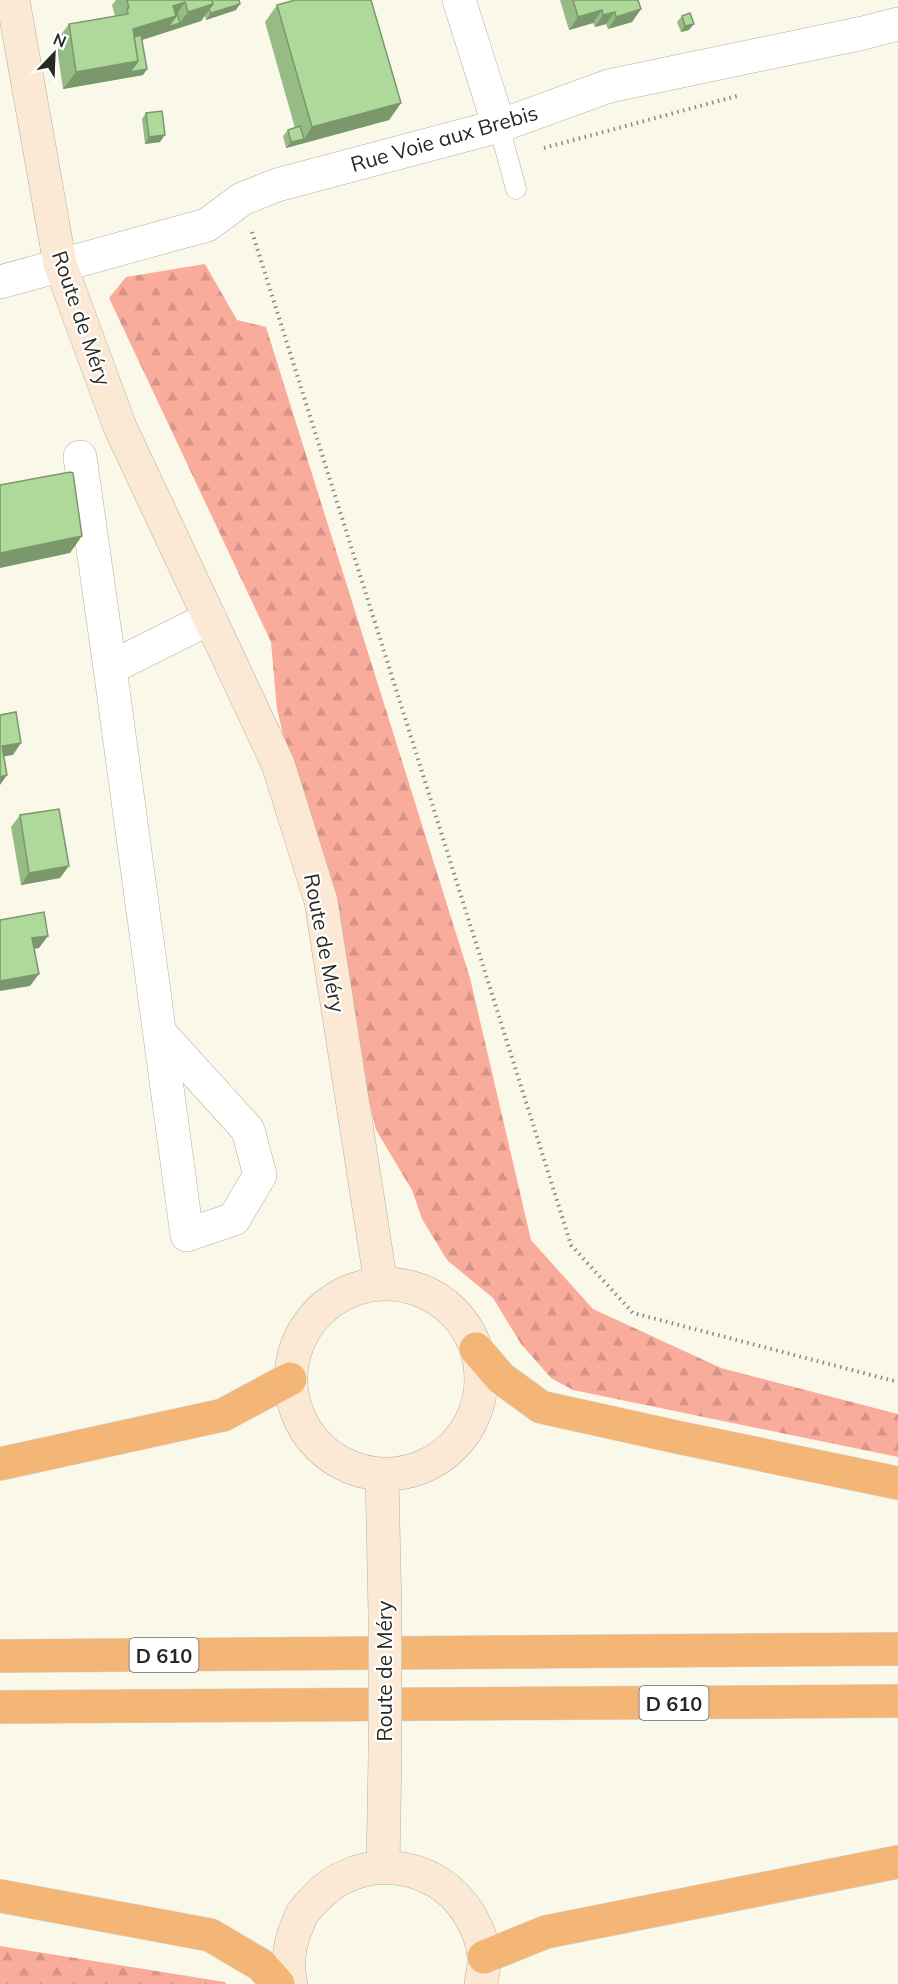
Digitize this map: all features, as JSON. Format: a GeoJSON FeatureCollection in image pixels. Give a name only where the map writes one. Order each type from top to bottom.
{"type":"FeatureCollection","features":[{"type":"Feature","properties":{"kind":"highway"},"geometry":{"type":"LineString","coordinates":[[476,1349],[501,1378],[541,1407],[898,1483]]}},
{"type":"Feature","properties":{"kind":"highway"},"geometry":{"type":"LineString","coordinates":[[0,1464],[223,1415],[290,1379]]}},
{"type":"Feature","properties":{"kind":"highway","name":"D 610"},"geometry":{"type":"LineString","coordinates":[[0,1656],[898,1649]]}},
{"type":"Feature","properties":{"kind":"highway","name":"D 610"},"geometry":{"type":"LineString","coordinates":[[0,1707],[898,1701]]}},
{"type":"Feature","properties":{"kind":"highway"},"geometry":{"type":"LineString","coordinates":[[483,1970],[546,1932],[898,1862]]}},
{"type":"Feature","properties":{"kind":"highway"},"geometry":{"type":"LineString","coordinates":[[0,1896],[210,1935],[261,1965],[278,1984]]}},
{"type":"Feature","properties":{"kind":"street","name":"Route de Méry"},"geometry":{"type":"LineString","coordinates":[[13,0],[60,264],[120,427],[278,764],[321,901],[381,1284]]}},
{"type":"Feature","properties":{"kind":"street"},"geometry":{"type":"LineString","coordinates":[[459,0],[499,126]]}},
{"type":"Feature","properties":{"kind":"street","name":"Rue Voie aux Brebis"},"geometry":{"type":"LineString","coordinates":[[0,282],[207,225],[242,200],[277,185],[499,126],[609,86],[898,24]]}},
{"type":"Feature","properties":{"kind":"street"},"geometry":{"type":"LineString","coordinates":[[80,457],[187,1235],[234,1219],[260,1175],[248,1130],[160,1033]]}},
{"type":"Feature","properties":{"kind":"street"},"geometry":{"type":"LineString","coordinates":[[110,668],[210,618]]}},
{"type":"Feature","properties":{"kind":"street"},"geometry":{"type":"LineString","coordinates":[[381,1284],[412,1287],[440,1300],[462,1321],[476,1349],[482,1379],[477,1409],[463,1437],[441,1458],[413,1472],[382,1475],[352,1469],[327,1455],[307,1434],[294,1408],[290,1379],[294,1351],[307,1324],[327,1304],[352,1289],[381,1284]]}},
{"type":"Feature","properties":{"kind":"street","name":"Route de Méry"},"geometry":{"type":"LineString","coordinates":[[382,1475],[385,1613],[383,1866]]}},
{"type":"Feature","properties":{"kind":"street"},"geometry":{"type":"LineString","coordinates":[[291,1984],[289,1975],[291,1942],[302,1913],[324,1889],[351,1873],[383,1866],[412,1870],[440,1882],[462,1902],[477,1928],[483,1970]]}},
{"type":"Feature","properties":{"kind":"lane"},"geometry":{"type":"LineString","coordinates":[[499,126],[516,189]]}},
{"type":"Feature","properties":{"kind":"path"},"geometry":{"type":"LineString","coordinates":[[509,158],[738,96]]}},
{"type":"Feature","properties":{"kind":"path"},"geometry":{"type":"LineString","coordinates":[[242,200],[571,1245],[633,1313],[898,1382]]}},
{"type":"Feature","properties":{"kind":"green space"},"geometry":{"type":"Polygon","coordinates":[[[205,264],[237,320],[266,327],[470,978],[531,1240],[593,1309],[721,1368],[898,1414],[898,1457],[573,1390],[551,1378],[521,1344],[493,1298],[447,1260],[422,1219],[412,1190],[376,1130],[277,709],[271,642],[109,298],[126,277],[205,264]]]}},
{"type":"Feature","properties":{"kind":"green space"},"geometry":{"type":"Polygon","coordinates":[[[0,1946],[225,1982],[226,1984],[0,1984],[0,1946]]]}},
{"type":"Feature","properties":{"kind":"building"},"geometry":{"type":"Polygon","coordinates":[[[127,0],[212,0],[213,4],[188,12],[185,2],[173,6],[176,16],[133,29],[138,61],[76,72],[69,24],[128,14],[127,0]]]}},
{"type":"Feature","properties":{"kind":"building"},"geometry":{"type":"Polygon","coordinates":[[[212,0],[239,0],[240,4],[211,13],[209,9],[213,4],[212,0]]]}},
{"type":"Feature","properties":{"kind":"building"},"geometry":{"type":"Polygon","coordinates":[[[295,0],[371,0],[401,103],[312,127],[277,5],[295,0]]]}},
{"type":"Feature","properties":{"kind":"building"},"geometry":{"type":"Polygon","coordinates":[[[573,0],[638,0],[641,9],[616,17],[615,12],[603,15],[602,10],[578,17],[573,0]]]}},
{"type":"Feature","properties":{"kind":"building"},"geometry":{"type":"Polygon","coordinates":[[[177,13],[180,23],[168,27],[176,16],[177,13]]]}},
{"type":"Feature","properties":{"kind":"building"},"geometry":{"type":"Polygon","coordinates":[[[690,13],[694,24],[685,26],[682,16],[690,13]]]}},
{"type":"Feature","properties":{"kind":"building"},"geometry":{"type":"Polygon","coordinates":[[[141,35],[147,69],[130,72],[138,61],[134,37],[141,35]]]}},
{"type":"Feature","properties":{"kind":"building"},"geometry":{"type":"Polygon","coordinates":[[[162,111],[165,135],[149,137],[146,113],[162,111]]]}},
{"type":"Feature","properties":{"kind":"building"},"geometry":{"type":"Polygon","coordinates":[[[300,126],[304,139],[291,142],[288,130],[300,126]]]}},
{"type":"Feature","properties":{"kind":"building"},"geometry":{"type":"Polygon","coordinates":[[[73,473],[82,536],[0,553],[0,485],[73,473]]]}},
{"type":"Feature","properties":{"kind":"building"},"geometry":{"type":"Polygon","coordinates":[[[16,712],[21,743],[2,746],[7,775],[0,777],[0,715],[16,712]]]}},
{"type":"Feature","properties":{"kind":"building"},"geometry":{"type":"Polygon","coordinates":[[[59,809],[69,866],[29,873],[20,815],[59,809]]]}},
{"type":"Feature","properties":{"kind":"building"},"geometry":{"type":"Polygon","coordinates":[[[44,912],[48,936],[32,938],[39,974],[0,981],[0,920],[44,912]]]}}]}
